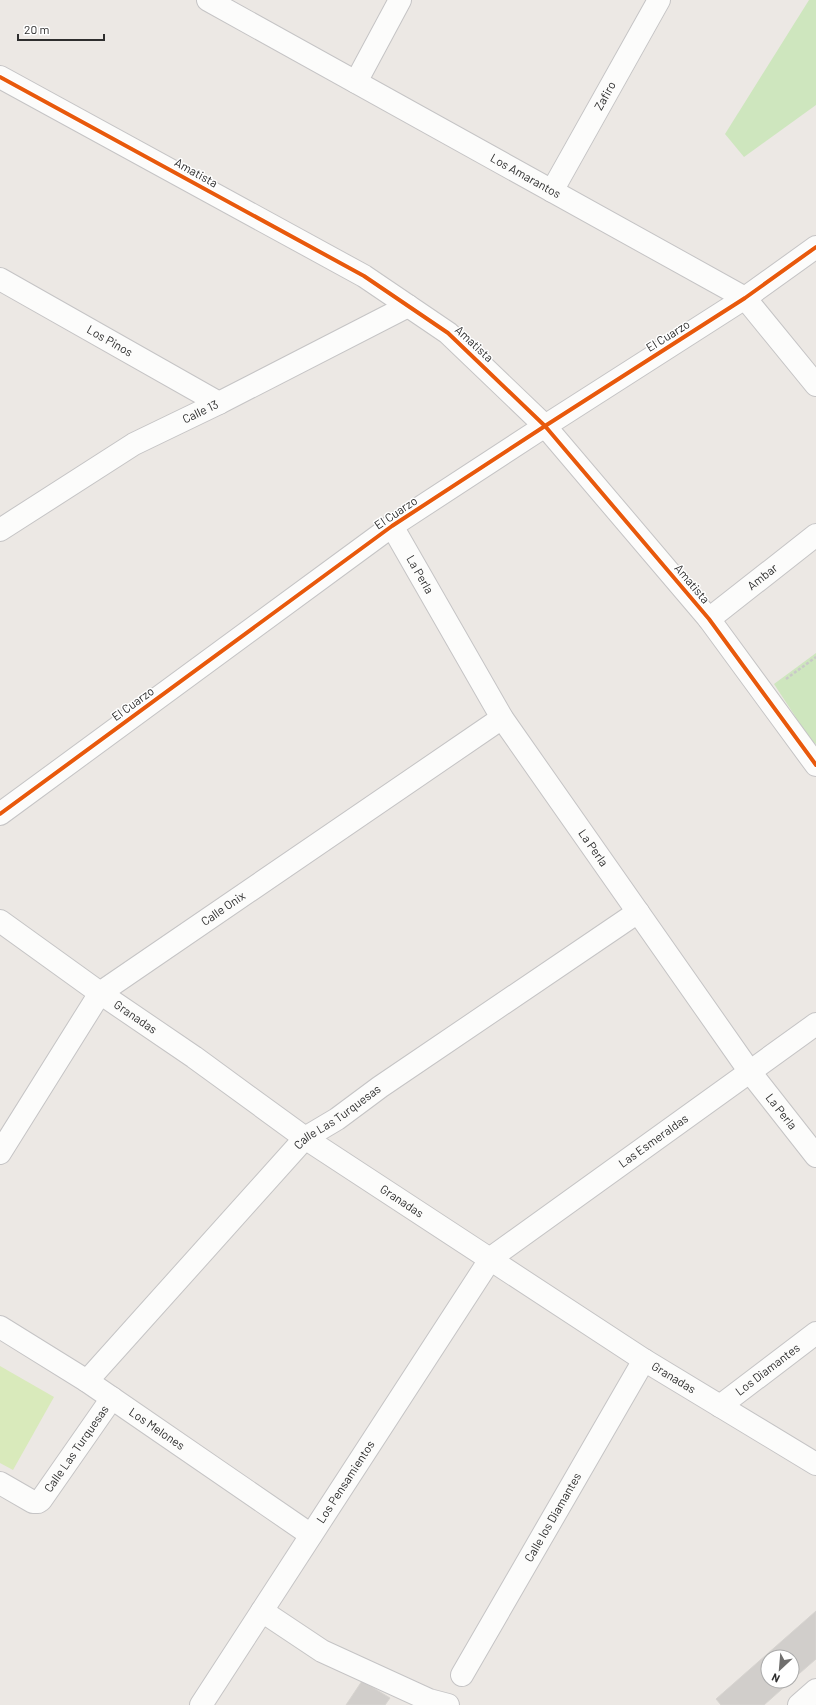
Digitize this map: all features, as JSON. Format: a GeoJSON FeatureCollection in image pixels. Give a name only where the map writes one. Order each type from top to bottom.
{"type":"FeatureCollection","features":[{"type":"Feature","properties":{"kind":"street","name":"Los Amarantos"},"geometry":{"type":"LineString","coordinates":[[208,0],[745,298],[816,385]]}},
{"type":"Feature","properties":{"kind":"street"},"geometry":{"type":"LineString","coordinates":[[356,82],[400,0]]}},
{"type":"Feature","properties":{"kind":"street","name":"Zafiro"},"geometry":{"type":"LineString","coordinates":[[552,191],[659,0]]}},
{"type":"Feature","properties":{"kind":"street","name":"Amatista"},"geometry":{"type":"LineString","coordinates":[[0,77],[364,276],[448,333],[545,426],[709,619],[816,765]]}},
{"type":"Feature","properties":{"kind":"street","name":"El Cuarzo"},"geometry":{"type":"LineString","coordinates":[[0,814],[392,526],[745,298],[816,247]]}},
{"type":"Feature","properties":{"kind":"street","name":"Los Pinos"},"geometry":{"type":"LineString","coordinates":[[0,279],[219,403]]}},
{"type":"Feature","properties":{"kind":"street","name":"Calle 13"},"geometry":{"type":"LineString","coordinates":[[0,530],[134,444],[219,403],[408,306]]}},
{"type":"Feature","properties":{"kind":"street","name":"La Perla"},"geometry":{"type":"LineString","coordinates":[[392,526],[502,718],[750,1072],[816,1156]]}},
{"type":"Feature","properties":{"kind":"street","name":"Ambar"},"geometry":{"type":"LineString","coordinates":[[709,619],[816,535]]}},
{"type":"Feature","properties":{"kind":"street","name":"Calle Onix"},"geometry":{"type":"LineString","coordinates":[[0,1153],[100,994],[502,718]]}},
{"type":"Feature","properties":{"kind":"street","name":"Calle Las Turquesas"},"geometry":{"type":"LineString","coordinates":[[87,1381],[305,1138],[337,1119],[380,1087],[638,912]]}},
{"type":"Feature","properties":{"kind":"street","name":"Granadas"},"geometry":{"type":"LineString","coordinates":[[0,921],[100,994],[194,1057],[305,1138],[491,1258],[644,1360],[816,1464]]}},
{"type":"Feature","properties":{"kind":"street","name":"Las Esmeraldas"},"geometry":{"type":"LineString","coordinates":[[491,1258],[816,1024]]}},
{"type":"Feature","properties":{"kind":"street","name":"Los Pensamientos"},"geometry":{"type":"LineString","coordinates":[[201,1705],[491,1258]]}},
{"type":"Feature","properties":{"kind":"street","name":"Los Melones"},"geometry":{"type":"LineString","coordinates":[[0,1327],[87,1381],[311,1535]]}},
{"type":"Feature","properties":{"kind":"street","name":"Los Diamantes"},"geometry":{"type":"LineString","coordinates":[[720,1406],[816,1333]]}},
{"type":"Feature","properties":{"kind":"street","name":"Calle los Diamantes"},"geometry":{"type":"LineString","coordinates":[[462,1675],[644,1360]]}},
{"type":"Feature","properties":{"kind":"street","name":"Calle Las Turquesas"},"geometry":{"type":"LineString","coordinates":[[0,1483],[33,1502],[38,1502],[41,1500],[112,1398]]}},
{"type":"Feature","properties":{"kind":"street"},"geometry":{"type":"LineString","coordinates":[[262,1611],[322,1651],[429,1700],[448,1705]]}},
{"type":"Feature","properties":{"kind":"street"},"geometry":{"type":"LineString","coordinates":[[800,1705],[816,1690]]}},
{"type":"Feature","properties":{"kind":"path"},"geometry":{"type":"LineString","coordinates":[[784,680],[816,657]]}},
{"type":"Feature","properties":{"kind":"green space"},"geometry":{"type":"Polygon","coordinates":[[[809,0],[816,0],[816,105],[744,157],[725,134],[809,0]]]}},
{"type":"Feature","properties":{"kind":"green space"},"geometry":{"type":"Polygon","coordinates":[[[816,653],[816,744],[812,742],[774,684],[816,653]]]}},
{"type":"Feature","properties":{"kind":"green space"},"geometry":{"type":"Polygon","coordinates":[[[0,1366],[54,1397],[13,1470],[0,1463],[0,1366]]]}},
{"type":"Feature","properties":{"kind":"building"},"geometry":{"type":"Polygon","coordinates":[[[816,1611],[816,1659],[800,1673],[800,1649],[773,1649],[816,1611]]]}},
{"type":"Feature","properties":{"kind":"building"},"geometry":{"type":"Polygon","coordinates":[[[760,1660],[760,1689],[782,1689],[764,1705],[721,1705],[716,1699],[760,1660]]]}},
{"type":"Feature","properties":{"kind":"building"},"geometry":{"type":"Polygon","coordinates":[[[362,1681],[390,1698],[385,1705],[346,1705],[362,1681]]]}},
{"type":"Feature","properties":{"kind":"cycle path"},"geometry":{"type":"LineString","coordinates":[[0,77],[364,276],[448,333],[545,426],[709,619],[816,765]]}},
{"type":"Feature","properties":{"kind":"cycle path"},"geometry":{"type":"LineString","coordinates":[[0,814],[392,526],[745,298],[816,247]]}}]}
